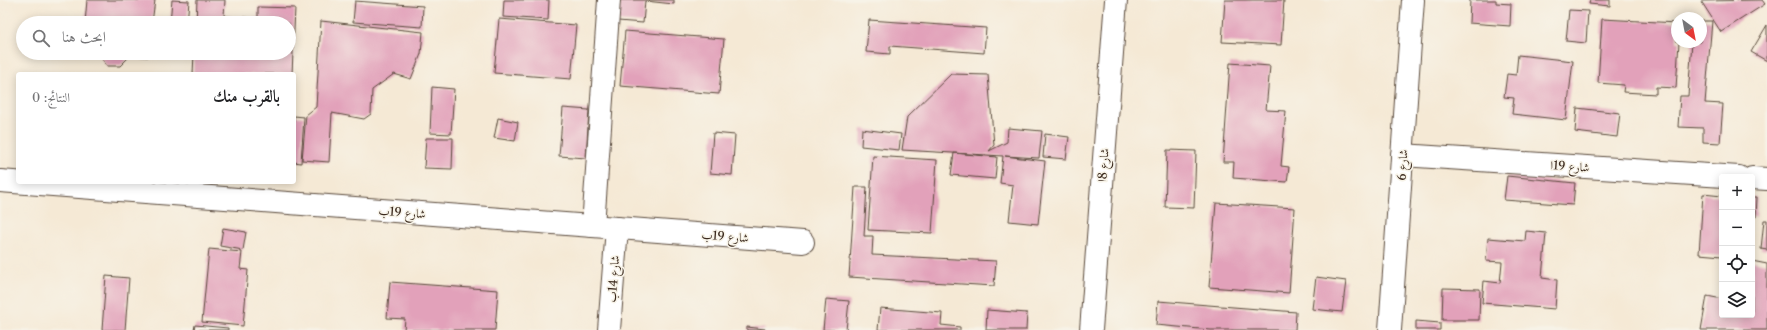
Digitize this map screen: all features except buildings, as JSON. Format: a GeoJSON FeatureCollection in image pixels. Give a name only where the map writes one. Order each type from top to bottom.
{"type":"FeatureCollection","features":[{"type":"Feature","properties":{"kind":"street"},"geometry":{"type":"LineString","coordinates":[[593,226],[609,0]]}},
{"type":"Feature","properties":{"kind":"street","name":"شارع 8ا"},"geometry":{"type":"LineString","coordinates":[[1091,330],[1116,0]]}},
{"type":"Feature","properties":{"kind":"street","name":"شارع 6"},"geometry":{"type":"LineString","coordinates":[[1390,330],[1413,0]]}},
{"type":"Feature","properties":{"kind":"street","name":"شارع 19ا"},"geometry":{"type":"LineString","coordinates":[[1402,155],[1719,176]]}},
{"type":"Feature","properties":{"kind":"street"},"geometry":{"type":"LineString","coordinates":[[1755,178],[1767,179]]}},
{"type":"Feature","properties":{"kind":"street","name":"شارع 19ب"},"geometry":{"type":"LineString","coordinates":[[0,181],[16,182]]}},
{"type":"Feature","properties":{"kind":"street","name":"شارع 19ب"},"geometry":{"type":"LineString","coordinates":[[40,184],[803,242]]}},
{"type":"Feature","properties":{"kind":"street","name":"شارع 14ب"},"geometry":{"type":"LineString","coordinates":[[609,330],[617,228]]}}]}
